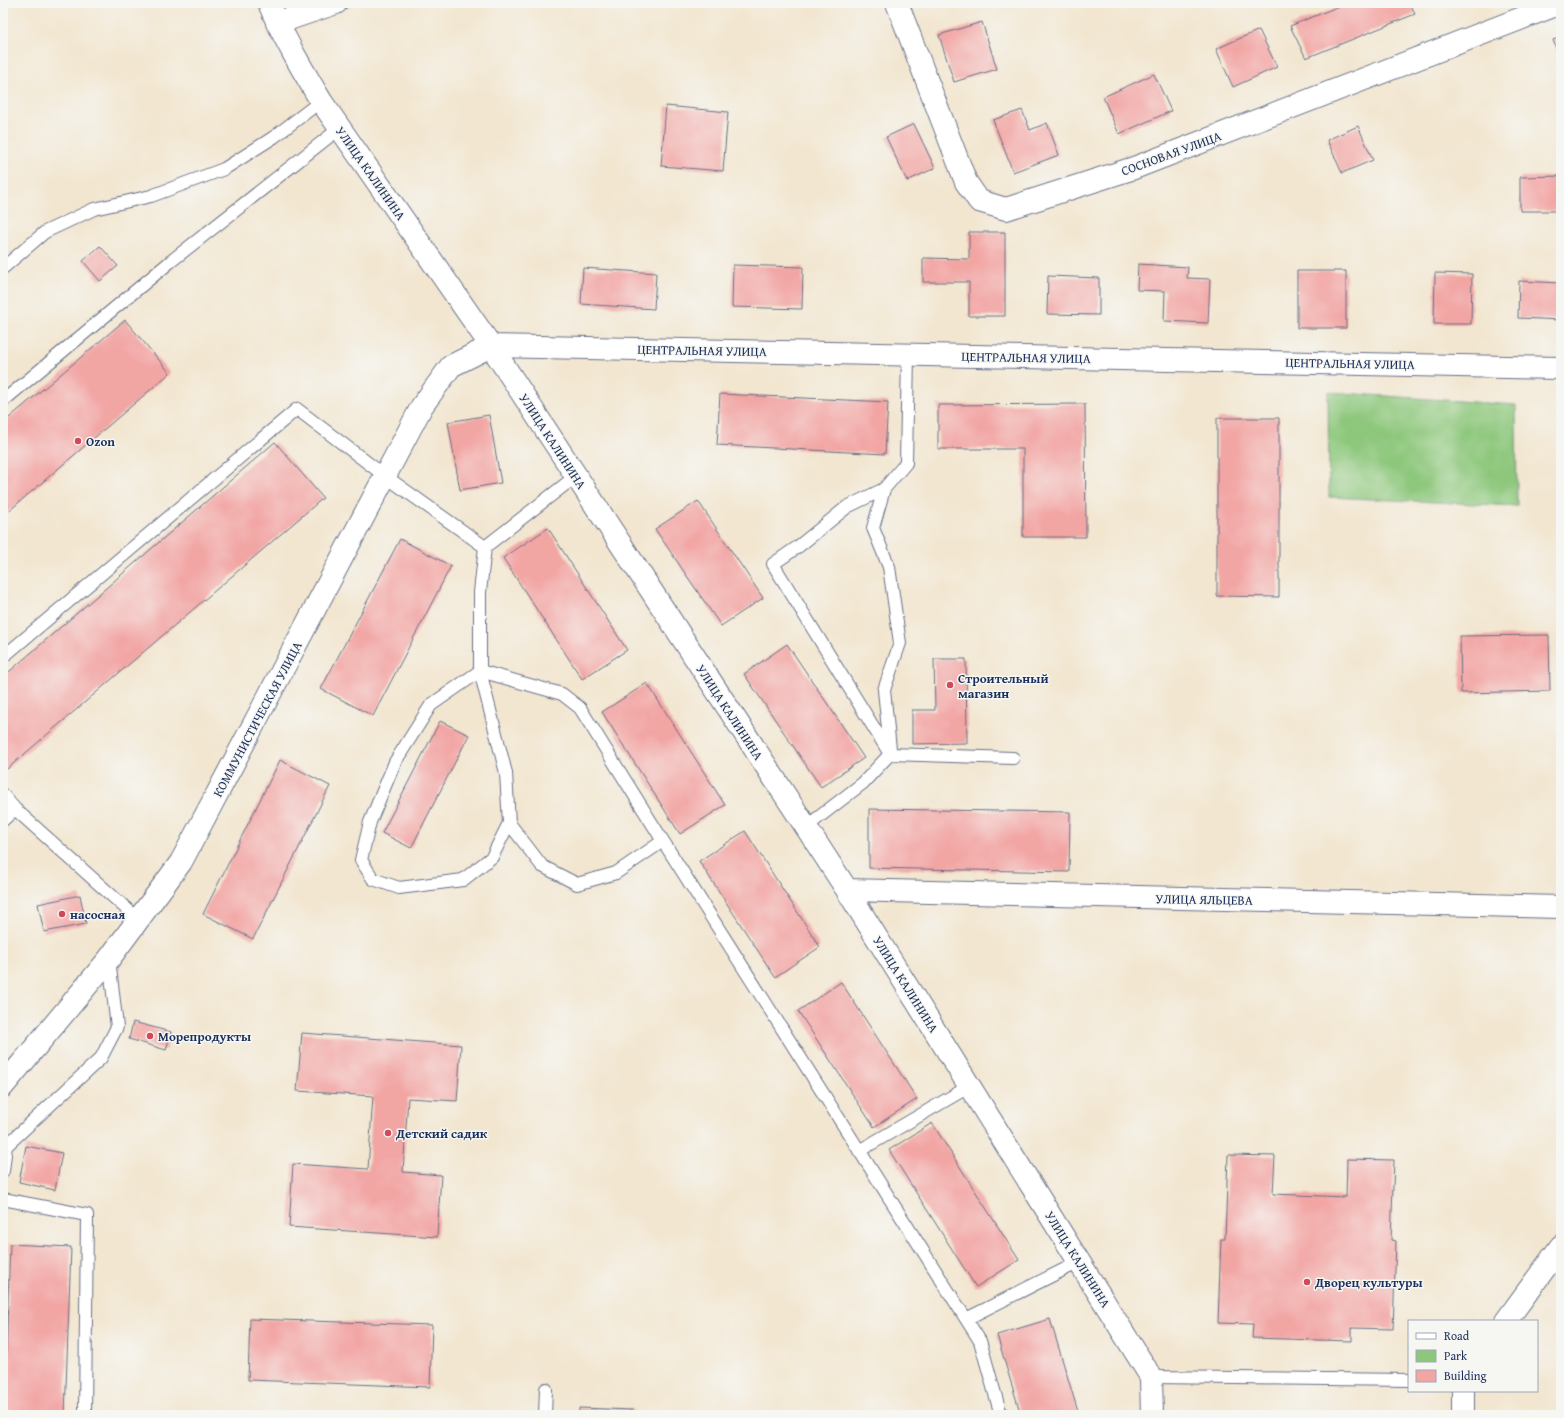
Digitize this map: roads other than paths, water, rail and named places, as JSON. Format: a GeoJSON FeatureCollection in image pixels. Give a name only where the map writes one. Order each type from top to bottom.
{"type":"FeatureCollection","features":[{"type":"Feature","properties":{"kind":"street","name":"УЛИЦА КАЛИНИНА"},"geometry":{"type":"LineString","coordinates":[[269,3],[277,23],[321,101],[491,346],[847,890],[1151,1377]]}},
{"type":"Feature","properties":{"kind":"street"},"geometry":{"type":"LineString","coordinates":[[277,23],[336,3]]}},
{"type":"Feature","properties":{"kind":"street","name":"СОСНОВАЯ УЛИЦА"},"geometry":{"type":"LineString","coordinates":[[897,3],[966,182],[979,201],[1006,208],[1134,168],[1561,4]]}},
{"type":"Feature","properties":{"kind":"street","name":"ЦЕНТРАЛЬНАЯ УЛИЦА"},"geometry":{"type":"LineString","coordinates":[[491,346],[1561,368]]}},
{"type":"Feature","properties":{"kind":"street","name":"КОММУНИСТИЧЕСКАЯ УЛИЦА"},"geometry":{"type":"LineString","coordinates":[[3,1086],[109,959],[181,862],[422,406],[451,366],[491,346]]}},
{"type":"Feature","properties":{"kind":"street","name":"УЛИЦА ЯЛЬЦЕВА"},"geometry":{"type":"LineString","coordinates":[[847,890],[1561,908]]}},
{"type":"Feature","properties":{"kind":"street"},"geometry":{"type":"LineString","coordinates":[[1507,1320],[1561,1246]]}},
{"type":"Feature","properties":{"kind":"street"},"geometry":{"type":"LineString","coordinates":[[1151,1377],[1152,1415]]}},
{"type":"Feature","properties":{"kind":"street"},"geometry":{"type":"LineString","coordinates":[[1463,1392],[1464,1415]]}},
{"type":"Feature","properties":{"kind":"lane"},"geometry":{"type":"LineString","coordinates":[[3,268],[45,232],[94,209],[151,196],[224,169],[274,137],[321,101]]}},
{"type":"Feature","properties":{"kind":"lane"},"geometry":{"type":"LineString","coordinates":[[3,401],[170,262],[340,128]]}},
{"type":"Feature","properties":{"kind":"lane"},"geometry":{"type":"LineString","coordinates":[[890,754],[773,564],[799,546],[848,507],[884,489],[906,464],[908,354]]}},
{"type":"Feature","properties":{"kind":"lane"},"geometry":{"type":"LineString","coordinates":[[3,657],[297,409],[385,476],[485,547]]}},
{"type":"Feature","properties":{"kind":"lane"},"geometry":{"type":"LineString","coordinates":[[576,476],[485,547],[480,592],[480,671],[506,773],[508,824],[492,857],[463,880],[399,888],[374,879],[361,860],[370,822],[395,762],[430,705],[480,671],[562,694],[580,708],[663,842],[980,1341],[1001,1415]]}},
{"type":"Feature","properties":{"kind":"lane"},"geometry":{"type":"LineString","coordinates":[[884,489],[873,528],[889,567],[900,643],[884,690],[890,754]]}},
{"type":"Feature","properties":{"kind":"lane"},"geometry":{"type":"LineString","coordinates":[[806,827],[862,783],[890,754],[1013,758]]}},
{"type":"Feature","properties":{"kind":"lane"},"geometry":{"type":"LineString","coordinates":[[3,795],[15,809],[139,920]]}},
{"type":"Feature","properties":{"kind":"lane"},"geometry":{"type":"LineString","coordinates":[[3,820],[15,809]]}},
{"type":"Feature","properties":{"kind":"lane"},"geometry":{"type":"LineString","coordinates":[[508,824],[542,866],[577,884],[616,873],[663,842]]}},
{"type":"Feature","properties":{"kind":"lane"},"geometry":{"type":"LineString","coordinates":[[3,1171],[6,1146],[102,1058],[117,1028],[109,959]]}},
{"type":"Feature","properties":{"kind":"lane"},"geometry":{"type":"LineString","coordinates":[[859,1151],[970,1086]]}},
{"type":"Feature","properties":{"kind":"lane"},"geometry":{"type":"LineString","coordinates":[[3,1199],[87,1215],[85,1415]]}},
{"type":"Feature","properties":{"kind":"lane"},"geometry":{"type":"LineString","coordinates":[[966,1319],[1079,1262]]}},
{"type":"Feature","properties":{"kind":"lane"},"geometry":{"type":"LineString","coordinates":[[1151,1377],[1408,1380]]}},
{"type":"Feature","properties":{"kind":"lane"},"geometry":{"type":"LineString","coordinates":[[545,1415],[546,1389]]}},
{"type":"Feature","properties":{"kind":"place","name":"Ozon"},"geometry":{"type":"Point","coordinates":[78,441]}},
{"type":"Feature","properties":{"kind":"place","name":"Строительный магазин"},"geometry":{"type":"Point","coordinates":[950,685]}},
{"type":"Feature","properties":{"kind":"place","name":"насосная"},"geometry":{"type":"Point","coordinates":[62,914]}},
{"type":"Feature","properties":{"kind":"place","name":"Морепродукты"},"geometry":{"type":"Point","coordinates":[150,1036]}},
{"type":"Feature","properties":{"kind":"place","name":"Детский садик"},"geometry":{"type":"Point","coordinates":[388,1133]}},
{"type":"Feature","properties":{"kind":"place","name":"Дворец культуры"},"geometry":{"type":"Point","coordinates":[1307,1282]}}]}
